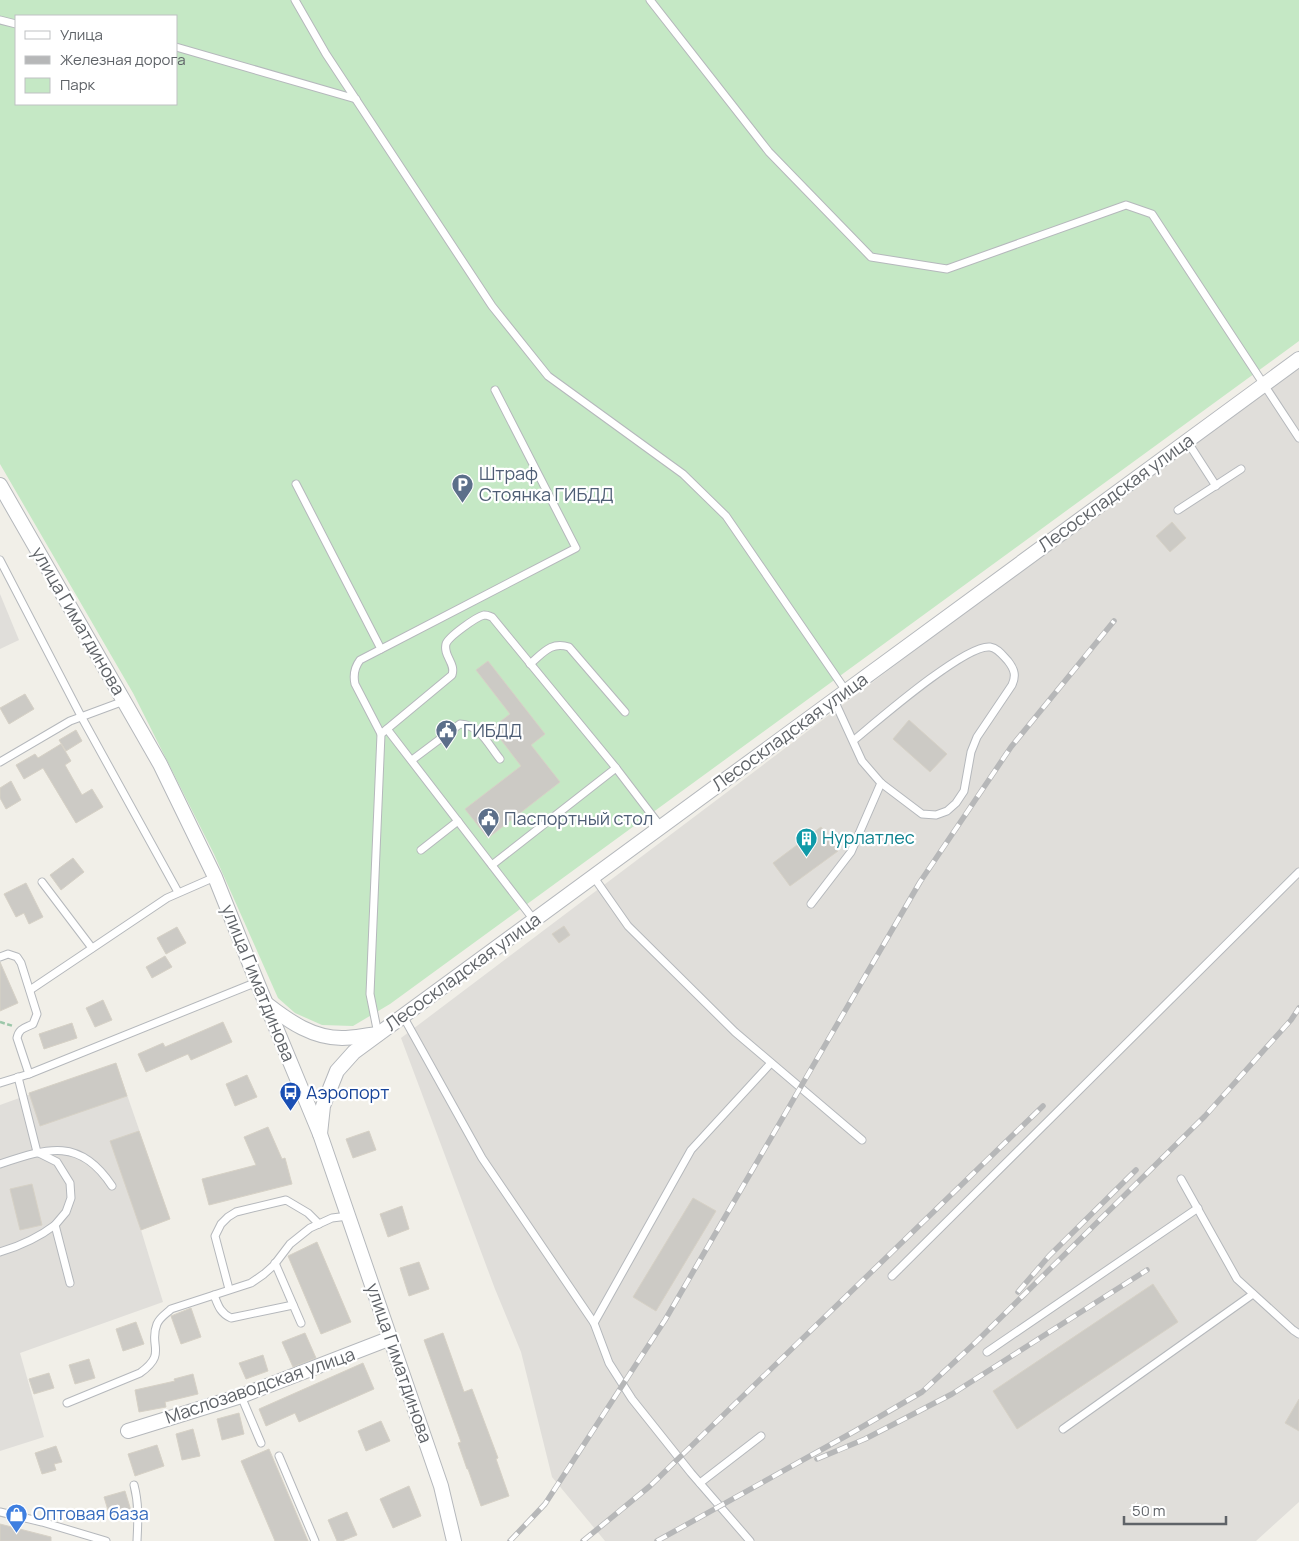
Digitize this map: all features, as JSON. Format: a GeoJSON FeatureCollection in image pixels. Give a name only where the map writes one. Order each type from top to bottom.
{"type":"FeatureCollection","features":[{"type":"Feature","properties":{"kind":"street","name":"Лесоскладская улица"},"geometry":{"type":"LineString","coordinates":[[320,1134],[323,1106],[337,1071],[354,1052],[1299,359]]}},
{"type":"Feature","properties":{"kind":"street","name":"улица Гиматдинова"},"geometry":{"type":"LineString","coordinates":[[1,488],[160,764],[215,877],[256,982],[320,1134],[441,1486],[454,1541]]}},
{"type":"Feature","properties":{"kind":"street"},"geometry":{"type":"LineString","coordinates":[[266,1003],[289,1022],[312,1033],[342,1038],[378,1034]]}},
{"type":"Feature","properties":{"kind":"street","name":"Маслозаводская улица"},"geometry":{"type":"LineString","coordinates":[[128,1431],[241,1396],[391,1338]]}},
{"type":"Feature","properties":{"kind":"lane"},"geometry":{"type":"LineString","coordinates":[[295,0],[326,54],[492,306],[548,376],[683,474],[726,516],[846,691]]}},
{"type":"Feature","properties":{"kind":"lane"},"geometry":{"type":"LineString","coordinates":[[650,0],[769,152],[871,257],[947,269],[1126,205],[1152,214],[1299,438]]}},
{"type":"Feature","properties":{"kind":"lane"},"geometry":{"type":"LineString","coordinates":[[0,20],[15,24]]}},
{"type":"Feature","properties":{"kind":"lane"},"geometry":{"type":"LineString","coordinates":[[178,48],[356,99]]}},
{"type":"Feature","properties":{"kind":"lane"},"geometry":{"type":"LineString","coordinates":[[495,390],[576,548],[360,660],[354,670],[354,677],[355,684],[384,731],[412,760],[534,920]]}},
{"type":"Feature","properties":{"kind":"lane"},"geometry":{"type":"LineString","coordinates":[[1187,441],[1216,486]]}},
{"type":"Feature","properties":{"kind":"lane"},"geometry":{"type":"LineString","coordinates":[[1178,510],[1241,469]]}},
{"type":"Feature","properties":{"kind":"lane"},"geometry":{"type":"LineString","coordinates":[[296,484],[381,649]]}},
{"type":"Feature","properties":{"kind":"lane"},"geometry":{"type":"LineString","coordinates":[[0,560],[81,716],[178,892]]}},
{"type":"Feature","properties":{"kind":"lane"},"geometry":{"type":"LineString","coordinates":[[378,1034],[370,994],[384,731],[452,674],[452,665],[446,654],[449,638],[483,616],[492,617],[616,768],[661,827]]}},
{"type":"Feature","properties":{"kind":"lane"},"geometry":{"type":"LineString","coordinates":[[530,664],[553,645],[561,644],[569,647],[625,712]]}},
{"type":"Feature","properties":{"kind":"lane"},"geometry":{"type":"LineString","coordinates":[[834,700],[862,761],[881,783],[922,814],[936,815],[947,811],[956,803],[964,790],[971,752],[977,737],[1015,678],[1014,672],[995,648],[981,648],[950,664],[853,741]]}},
{"type":"Feature","properties":{"kind":"lane"},"geometry":{"type":"LineString","coordinates":[[0,762],[81,716],[124,701]]}},
{"type":"Feature","properties":{"kind":"lane"},"geometry":{"type":"LineString","coordinates":[[412,760],[460,724],[470,725],[477,729],[500,759]]}},
{"type":"Feature","properties":{"kind":"lane"},"geometry":{"type":"LineString","coordinates":[[492,865],[616,768]]}},
{"type":"Feature","properties":{"kind":"lane"},"geometry":{"type":"LineString","coordinates":[[811,904],[851,852],[881,783]]}},
{"type":"Feature","properties":{"kind":"lane"},"geometry":{"type":"LineString","coordinates":[[421,850],[458,821]]}},
{"type":"Feature","properties":{"kind":"lane"},"geometry":{"type":"LineString","coordinates":[[892,1276],[1299,872]]}},
{"type":"Feature","properties":{"kind":"lane"},"geometry":{"type":"LineString","coordinates":[[593,876],[628,926],[734,1032],[862,1140]]}},
{"type":"Feature","properties":{"kind":"lane"},"geometry":{"type":"LineString","coordinates":[[30,990],[178,892],[215,877]]}},
{"type":"Feature","properties":{"kind":"lane"},"geometry":{"type":"LineString","coordinates":[[42,882],[92,948]]}},
{"type":"Feature","properties":{"kind":"lane"},"geometry":{"type":"LineString","coordinates":[[0,957],[8,954],[17,957],[37,1014],[33,1024],[22,1028],[18,1032],[17,1038],[29,1074]]}},
{"type":"Feature","properties":{"kind":"lane"},"geometry":{"type":"LineString","coordinates":[[0,1083],[29,1074],[256,982]]}},
{"type":"Feature","properties":{"kind":"lane"},"geometry":{"type":"LineString","coordinates":[[403,1016],[482,1158],[594,1323],[609,1363],[632,1399],[750,1541]]}},
{"type":"Feature","properties":{"kind":"lane"},"geometry":{"type":"LineString","coordinates":[[594,1323],[691,1150],[771,1063]]}},
{"type":"Feature","properties":{"kind":"lane"},"geometry":{"type":"LineString","coordinates":[[18,1077],[36,1152]]}},
{"type":"Feature","properties":{"kind":"lane"},"geometry":{"type":"LineString","coordinates":[[0,1164],[36,1152],[72,1151],[94,1163],[104,1173],[112,1186]]}},
{"type":"Feature","properties":{"kind":"lane"},"geometry":{"type":"LineString","coordinates":[[0,1252],[39,1237],[55,1225],[66,1212],[71,1198],[70,1183],[57,1162],[36,1152]]}},
{"type":"Feature","properties":{"kind":"lane"},"geometry":{"type":"LineString","coordinates":[[1181,1179],[1237,1279],[1299,1334]]}},
{"type":"Feature","properties":{"kind":"lane"},"geometry":{"type":"LineString","coordinates":[[229,1289],[215,1236],[221,1224],[228,1217],[236,1212],[286,1200],[308,1213],[320,1224]]}},
{"type":"Feature","properties":{"kind":"lane"},"geometry":{"type":"LineString","coordinates":[[988,1352],[1198,1208]]}},
{"type":"Feature","properties":{"kind":"lane"},"geometry":{"type":"LineString","coordinates":[[66,1403],[140,1373],[149,1366],[157,1350],[155,1336],[157,1325],[161,1318],[171,1309],[251,1283],[264,1274],[290,1244],[310,1228],[332,1218],[348,1216]]}},
{"type":"Feature","properties":{"kind":"lane"},"geometry":{"type":"LineString","coordinates":[[55,1225],[70,1283]]}},
{"type":"Feature","properties":{"kind":"lane"},"geometry":{"type":"LineString","coordinates":[[275,1263],[301,1323]]}},
{"type":"Feature","properties":{"kind":"lane"},"geometry":{"type":"LineString","coordinates":[[1063,1429],[1253,1294]]}},
{"type":"Feature","properties":{"kind":"lane"},"geometry":{"type":"LineString","coordinates":[[214,1295],[220,1310],[231,1318],[293,1305]]}},
{"type":"Feature","properties":{"kind":"lane"},"geometry":{"type":"LineString","coordinates":[[241,1396],[261,1443]]}},
{"type":"Feature","properties":{"kind":"lane"},"geometry":{"type":"LineString","coordinates":[[700,1483],[761,1436]]}},
{"type":"Feature","properties":{"kind":"lane"},"geometry":{"type":"LineString","coordinates":[[278,1456],[315,1541]]}},
{"type":"Feature","properties":{"kind":"lane"},"geometry":{"type":"LineString","coordinates":[[134,1485],[139,1515],[137,1541]]}},
{"type":"Feature","properties":{"kind":"lane"},"geometry":{"type":"LineString","coordinates":[[0,1512],[42,1522],[104,1541]]}},
{"type":"Feature","properties":{"kind":"shaded area"},"geometry":{"type":"Polygon","coordinates":[[[1299,367],[1299,1502],[1256,1541],[605,1541],[552,1477],[521,1352],[495,1289],[401,1038],[1020,571],[1299,367]]]}},
{"type":"Feature","properties":{"kind":"shaded area"},"geometry":{"type":"Polygon","coordinates":[[[0,594],[19,640],[0,649],[0,594]]]}},
{"type":"Feature","properties":{"kind":"shaded area"},"geometry":{"type":"Polygon","coordinates":[[[116,1063],[170,1219],[141,1230],[163,1302],[20,1353],[44,1437],[0,1451],[0,1105],[116,1063]]]}},
{"type":"Feature","properties":{"kind":"green space"},"geometry":{"type":"Polygon","coordinates":[[[0,0],[1299,0],[1299,341],[390,1004],[353,1026],[322,1025],[295,1013],[278,998],[214,854],[133,693],[0,464],[0,0]]]}},
{"type":"Feature","properties":{"kind":"building"},"geometry":{"type":"Polygon","coordinates":[[[1172,522],[1186,538],[1170,552],[1156,536],[1172,522]]]}},
{"type":"Feature","properties":{"kind":"building"},"geometry":{"type":"Polygon","coordinates":[[[488,661],[545,734],[531,745],[560,782],[488,838],[465,809],[521,766],[492,728],[510,714],[476,670],[488,661]]]}},
{"type":"Feature","properties":{"kind":"building"},"geometry":{"type":"Polygon","coordinates":[[[25,694],[34,709],[9,724],[0,708],[25,694]]]}},
{"type":"Feature","properties":{"kind":"building"},"geometry":{"type":"Polygon","coordinates":[[[909,720],[947,754],[930,772],[893,739],[909,720]]]}},
{"type":"Feature","properties":{"kind":"building"},"geometry":{"type":"Polygon","coordinates":[[[76,730],[82,741],[66,751],[59,740],[76,730]]]}},
{"type":"Feature","properties":{"kind":"building"},"geometry":{"type":"Polygon","coordinates":[[[61,744],[71,761],[65,765],[82,795],[92,789],[103,807],[76,823],[43,768],[24,779],[16,765],[35,754],[38,758],[61,744]]]}},
{"type":"Feature","properties":{"kind":"building"},"geometry":{"type":"Polygon","coordinates":[[[11,781],[21,800],[6,809],[0,798],[0,788],[11,781]]]}},
{"type":"Feature","properties":{"kind":"building","name":"Нурлатлес"},"geometry":{"type":"Polygon","coordinates":[[[821,827],[838,851],[790,886],[773,863],[821,827]]]}},
{"type":"Feature","properties":{"kind":"building"},"geometry":{"type":"Polygon","coordinates":[[[73,858],[84,872],[61,890],[50,875],[73,858]]]}},
{"type":"Feature","properties":{"kind":"building"},"geometry":{"type":"Polygon","coordinates":[[[26,883],[43,917],[29,924],[24,913],[16,917],[4,894],[26,883]]]}},
{"type":"Feature","properties":{"kind":"building"},"geometry":{"type":"Polygon","coordinates":[[[564,926],[570,935],[559,943],[552,934],[564,926]]]}},
{"type":"Feature","properties":{"kind":"building"},"geometry":{"type":"Polygon","coordinates":[[[177,927],[186,943],[166,954],[157,938],[177,927]]]}},
{"type":"Feature","properties":{"kind":"building"},"geometry":{"type":"Polygon","coordinates":[[[165,956],[172,967],[152,978],[146,967],[165,956]]]}},
{"type":"Feature","properties":{"kind":"building"},"geometry":{"type":"Polygon","coordinates":[[[0,962],[18,1003],[0,1011],[0,962]]]}},
{"type":"Feature","properties":{"kind":"building"},"geometry":{"type":"Polygon","coordinates":[[[103,1000],[112,1020],[95,1027],[86,1008],[103,1000]]]}},
{"type":"Feature","properties":{"kind":"building"},"geometry":{"type":"Polygon","coordinates":[[[223,1022],[232,1042],[191,1060],[188,1054],[146,1072],[138,1054],[163,1043],[165,1047],[223,1022]]]}},
{"type":"Feature","properties":{"kind":"building"},"geometry":{"type":"Polygon","coordinates":[[[72,1023],[77,1038],[44,1049],[39,1034],[72,1023]]]}},
{"type":"Feature","properties":{"kind":"building"},"geometry":{"type":"Polygon","coordinates":[[[116,1063],[127,1096],[40,1126],[29,1093],[116,1063]]]}},
{"type":"Feature","properties":{"kind":"building"},"geometry":{"type":"Polygon","coordinates":[[[247,1075],[257,1097],[235,1106],[226,1084],[247,1075]]]}},
{"type":"Feature","properties":{"kind":"building"},"geometry":{"type":"Polygon","coordinates":[[[268,1127],[282,1159],[285,1158],[292,1184],[209,1205],[202,1179],[256,1165],[244,1137],[268,1127]]]}},
{"type":"Feature","properties":{"kind":"building"},"geometry":{"type":"Polygon","coordinates":[[[139,1131],[170,1219],[141,1230],[110,1141],[139,1131]]]}},
{"type":"Feature","properties":{"kind":"building"},"geometry":{"type":"Polygon","coordinates":[[[369,1131],[376,1150],[353,1158],[346,1139],[369,1131]]]}},
{"type":"Feature","properties":{"kind":"building"},"geometry":{"type":"Polygon","coordinates":[[[32,1184],[42,1225],[20,1230],[10,1189],[32,1184]]]}},
{"type":"Feature","properties":{"kind":"building"},"geometry":{"type":"Polygon","coordinates":[[[693,1198],[716,1211],[656,1311],[633,1297],[693,1198]]]}},
{"type":"Feature","properties":{"kind":"building"},"geometry":{"type":"Polygon","coordinates":[[[402,1206],[409,1229],[388,1237],[380,1214],[402,1206]]]}},
{"type":"Feature","properties":{"kind":"building"},"geometry":{"type":"Polygon","coordinates":[[[317,1242],[351,1322],[321,1334],[288,1256],[317,1242]]]}},
{"type":"Feature","properties":{"kind":"building"},"geometry":{"type":"Polygon","coordinates":[[[419,1262],[429,1289],[409,1296],[400,1268],[419,1262]]]}},
{"type":"Feature","properties":{"kind":"building"},"geometry":{"type":"Polygon","coordinates":[[[1153,1284],[1178,1322],[1017,1429],[993,1391],[1153,1284]]]}},
{"type":"Feature","properties":{"kind":"building"},"geometry":{"type":"Polygon","coordinates":[[[191,1308],[201,1337],[181,1344],[171,1316],[191,1308]]]}},
{"type":"Feature","properties":{"kind":"building"},"geometry":{"type":"Polygon","coordinates":[[[136,1322],[144,1344],[123,1351],[116,1329],[136,1322]]]}},
{"type":"Feature","properties":{"kind":"building"},"geometry":{"type":"Polygon","coordinates":[[[305,1333],[316,1358],[293,1367],[282,1342],[305,1333]]]}},
{"type":"Feature","properties":{"kind":"building"},"geometry":{"type":"Polygon","coordinates":[[[443,1333],[464,1392],[472,1389],[498,1458],[496,1459],[509,1496],[481,1506],[458,1443],[461,1442],[424,1340],[443,1333]]]}},
{"type":"Feature","properties":{"kind":"building"},"geometry":{"type":"Polygon","coordinates":[[[263,1355],[268,1371],[246,1379],[239,1363],[263,1355]]]}},
{"type":"Feature","properties":{"kind":"building"},"geometry":{"type":"Polygon","coordinates":[[[89,1359],[95,1378],[75,1384],[69,1365],[89,1359]]]}},
{"type":"Feature","properties":{"kind":"building"},"geometry":{"type":"Polygon","coordinates":[[[363,1363],[374,1389],[299,1422],[295,1413],[266,1426],[259,1409],[363,1363]]]}},
{"type":"Feature","properties":{"kind":"building"},"geometry":{"type":"Polygon","coordinates":[[[49,1373],[54,1388],[34,1394],[29,1379],[49,1373]]]}},
{"type":"Feature","properties":{"kind":"building"},"geometry":{"type":"Polygon","coordinates":[[[193,1374],[198,1394],[165,1402],[166,1407],[139,1412],[135,1390],[175,1381],[174,1379],[193,1374]]]}},
{"type":"Feature","properties":{"kind":"building"},"geometry":{"type":"Polygon","coordinates":[[[1299,1399],[1299,1431],[1285,1423],[1299,1399]]]}},
{"type":"Feature","properties":{"kind":"building"},"geometry":{"type":"Polygon","coordinates":[[[239,1413],[244,1434],[222,1440],[217,1419],[239,1413]]]}},
{"type":"Feature","properties":{"kind":"building"},"geometry":{"type":"Polygon","coordinates":[[[381,1421],[390,1441],[366,1451],[358,1431],[381,1421]]]}},
{"type":"Feature","properties":{"kind":"building"},"geometry":{"type":"Polygon","coordinates":[[[193,1429],[200,1456],[182,1460],[176,1434],[193,1429]]]}},
{"type":"Feature","properties":{"kind":"building"},"geometry":{"type":"Polygon","coordinates":[[[157,1445],[164,1466],[135,1476],[128,1454],[157,1445]]]}},
{"type":"Feature","properties":{"kind":"building"},"geometry":{"type":"Polygon","coordinates":[[[56,1446],[62,1462],[54,1464],[56,1470],[42,1474],[35,1453],[56,1446]]]}},
{"type":"Feature","properties":{"kind":"building"},"geometry":{"type":"Polygon","coordinates":[[[269,1449],[308,1541],[275,1541],[241,1461],[269,1449]]]}},
{"type":"Feature","properties":{"kind":"building"},"geometry":{"type":"Polygon","coordinates":[[[409,1486],[421,1516],[393,1528],[380,1499],[409,1486]]]}},
{"type":"Feature","properties":{"kind":"building"},"geometry":{"type":"Polygon","coordinates":[[[125,1491],[132,1514],[111,1520],[104,1497],[125,1491]]]}},
{"type":"Feature","properties":{"kind":"building"},"geometry":{"type":"Polygon","coordinates":[[[347,1512],[357,1535],[337,1541],[328,1520],[347,1512]]]}},
{"type":"Feature","properties":{"kind":"building","name":"Оптовая база"},"geometry":{"type":"Polygon","coordinates":[[[0,1524],[51,1537],[51,1541],[0,1541],[0,1524]]]}},
{"type":"Feature","properties":{"kind":"railway"},"geometry":{"type":"LineString","coordinates":[[510,1541],[545,1504],[665,1320],[920,882],[1011,747],[1114,621]]}},
{"type":"Feature","properties":{"kind":"railway"},"geometry":{"type":"LineString","coordinates":[[657,1541],[922,1392],[976,1342],[1205,1116],[1291,1020],[1299,1008]]}},
{"type":"Feature","properties":{"kind":"railway"},"geometry":{"type":"LineString","coordinates":[[583,1541],[650,1486],[1043,1106]]}},
{"type":"Feature","properties":{"kind":"railway"},"geometry":{"type":"LineString","coordinates":[[1018,1292],[1049,1256],[1136,1170]]}},
{"type":"Feature","properties":{"kind":"railway"},"geometry":{"type":"LineString","coordinates":[[817,1459],[865,1439],[952,1394],[1147,1270]]}},
{"type":"Feature","properties":{"kind":"place","name":"Штраф Стоянка ГИБДД"},"geometry":{"type":"Point","coordinates":[463,503]}},
{"type":"Feature","properties":{"kind":"place","name":"ГИБДД"},"geometry":{"type":"Point","coordinates":[447,750]}},
{"type":"Feature","properties":{"kind":"place","name":"Паспортный стол"},"geometry":{"type":"Point","coordinates":[488,838]}},
{"type":"Feature","properties":{"kind":"place","name":"Нурлатлес"},"geometry":{"type":"Point","coordinates":[806,857]}},
{"type":"Feature","properties":{"kind":"place","name":"Аэропорт"},"geometry":{"type":"Point","coordinates":[290,1112]}},
{"type":"Feature","properties":{"kind":"place","name":"Оптовая база"},"geometry":{"type":"Point","coordinates":[17,1533]}}]}
